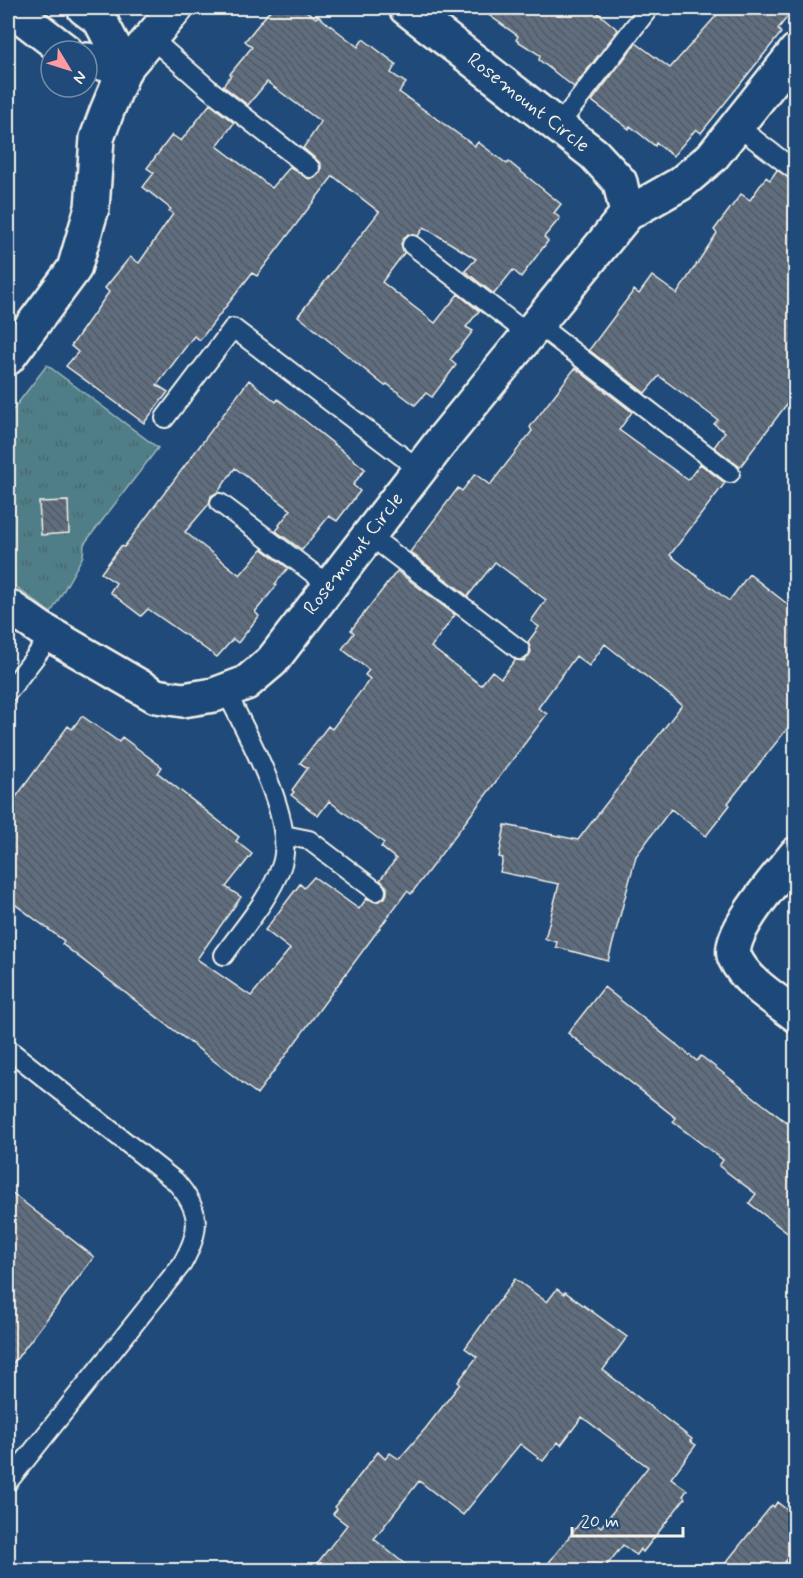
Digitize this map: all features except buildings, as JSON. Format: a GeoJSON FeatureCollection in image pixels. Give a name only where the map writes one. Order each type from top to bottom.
{"type":"FeatureCollection","features":[{"type":"Feature","properties":{"kind":"street"},"geometry":{"type":"LineString","coordinates":[[10,8],[50,39]]}},
{"type":"Feature","properties":{"kind":"street"},"geometry":{"type":"LineString","coordinates":[[84,8],[100,20],[125,68]]}},
{"type":"Feature","properties":{"kind":"street"},"geometry":{"type":"LineString","coordinates":[[8,357],[74,269],[92,208],[97,138],[106,111],[125,68],[176,8]]}},
{"type":"Feature","properties":{"kind":"street","name":"Rosemount Circle"},"geometry":{"type":"LineString","coordinates":[[406,8],[594,154],[620,182],[627,214]]}},
{"type":"Feature","properties":{"kind":"street","name":"Rosemount Circle"},"geometry":{"type":"LineString","coordinates":[[8,606],[52,635],[156,696],[183,700],[214,695],[246,683],[272,661],[420,470],[627,214],[680,184],[712,157],[795,51]]}},
{"type":"Feature","properties":{"kind":"street"},"geometry":{"type":"LineString","coordinates":[[99,63],[125,68]]}},
{"type":"Feature","properties":{"kind":"street"},"geometry":{"type":"LineString","coordinates":[[795,854],[746,919],[734,940],[732,952],[746,975],[795,1014]]}},
{"type":"Feature","properties":{"kind":"lane"},"geometry":{"type":"LineString","coordinates":[[558,126],[649,8]]}},
{"type":"Feature","properties":{"kind":"lane"},"geometry":{"type":"LineString","coordinates":[[151,38],[209,89],[310,168]]}},
{"type":"Feature","properties":{"kind":"lane"},"geometry":{"type":"LineString","coordinates":[[737,126],[795,171]]}},
{"type":"Feature","properties":{"kind":"lane"},"geometry":{"type":"LineString","coordinates":[[412,245],[730,473]]}},
{"type":"Feature","properties":{"kind":"lane"},"geometry":{"type":"LineString","coordinates":[[165,418],[233,328],[420,470]]}},
{"type":"Feature","properties":{"kind":"lane"},"geometry":{"type":"LineString","coordinates":[[220,503],[330,586]]}},
{"type":"Feature","properties":{"kind":"lane"},"geometry":{"type":"LineString","coordinates":[[369,535],[520,650]]}},
{"type":"Feature","properties":{"kind":"lane"},"geometry":{"type":"LineString","coordinates":[[8,692],[52,635]]}},
{"type":"Feature","properties":{"kind":"lane"},"geometry":{"type":"LineString","coordinates":[[224,955],[267,894],[282,866],[286,842],[280,815],[269,784],[226,691]]}},
{"type":"Feature","properties":{"kind":"lane"},"geometry":{"type":"LineString","coordinates":[[284,835],[309,840],[376,891]]}},
{"type":"Feature","properties":{"kind":"lane"},"geometry":{"type":"LineString","coordinates":[[8,1049],[175,1180],[190,1198],[196,1219],[191,1248],[182,1263],[8,1482]]}},
{"type":"Feature","properties":{"kind":"green space"},"geometry":{"type":"Polygon","coordinates":[[[47,365],[158,448],[84,544],[83,556],[51,613],[8,581],[8,416],[47,365]]]}}]}
